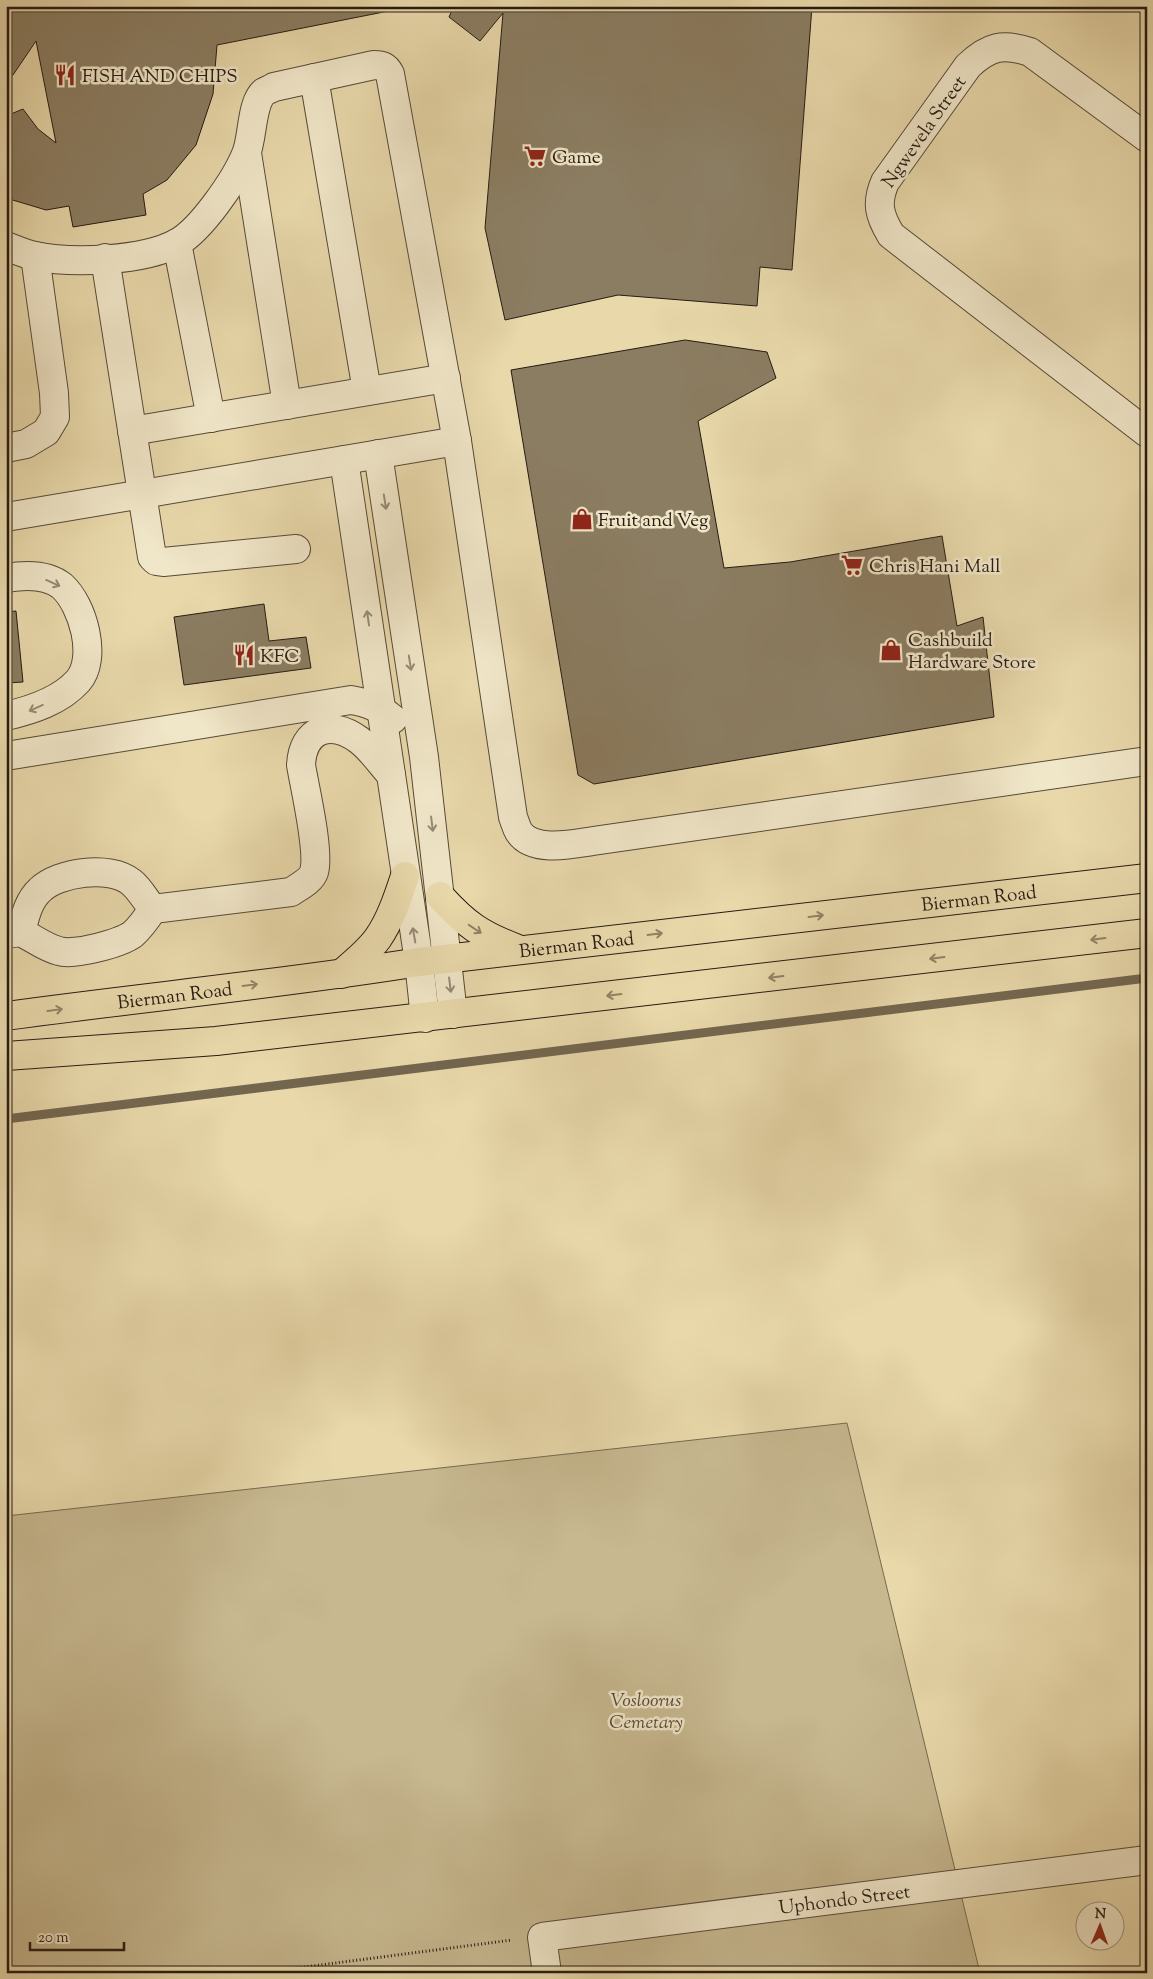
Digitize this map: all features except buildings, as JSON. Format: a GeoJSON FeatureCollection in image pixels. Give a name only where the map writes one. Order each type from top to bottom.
{"type":"FeatureCollection","features":[{"type":"Feature","properties":{"kind":"main road"},"geometry":{"type":"LineString","coordinates":[[341,974],[363,955],[377,938],[388,921],[406,876]]}},
{"type":"Feature","properties":{"kind":"main road","name":"Bierman Road"},"geometry":{"type":"LineString","coordinates":[[6,1016],[341,974],[447,958],[1147,878]]}},
{"type":"Feature","properties":{"kind":"main road"},"geometry":{"type":"LineString","coordinates":[[440,896],[458,916],[475,930],[521,950]]}},
{"type":"Feature","properties":{"kind":"main road"},"geometry":{"type":"LineString","coordinates":[[6,1056],[216,1041],[1147,933]]}},
{"type":"Feature","properties":{"kind":"street","name":"Ngwevela Street"},"geometry":{"type":"LineString","coordinates":[[1147,138],[1030,52],[1013,47],[995,48],[981,53],[963,74],[885,182],[880,193],[879,207],[882,220],[890,235],[1147,433]]}},
{"type":"Feature","properties":{"kind":"street"},"geometry":{"type":"LineString","coordinates":[[6,246],[35,256],[60,259],[126,258],[150,253],[177,243],[191,232],[228,187],[247,153],[258,100],[264,92],[274,87],[374,65],[387,68],[390,74],[457,441],[513,817],[520,834],[537,845],[556,846],[594,841],[1147,762]]}},
{"type":"Feature","properties":{"kind":"street"},"geometry":{"type":"LineString","coordinates":[[314,78],[367,391]]}},
{"type":"Feature","properties":{"kind":"street"},"geometry":{"type":"LineString","coordinates":[[247,153],[287,405]]}},
{"type":"Feature","properties":{"kind":"street"},"geometry":{"type":"LineString","coordinates":[[177,243],[211,418]]}},
{"type":"Feature","properties":{"kind":"street"},"geometry":{"type":"LineString","coordinates":[[6,448],[26,444],[46,432],[56,417],[35,256]]}},
{"type":"Feature","properties":{"kind":"street"},"geometry":{"type":"LineString","coordinates":[[105,258],[151,552],[156,561],[163,562],[296,549]]}},
{"type":"Feature","properties":{"kind":"street"},"geometry":{"type":"LineString","coordinates":[[132,431],[446,378]]}},
{"type":"Feature","properties":{"kind":"street"},"geometry":{"type":"LineString","coordinates":[[6,517],[457,441]]}},
{"type":"Feature","properties":{"kind":"street"},"geometry":{"type":"LineString","coordinates":[[378,454],[424,757],[453,1014]]}},
{"type":"Feature","properties":{"kind":"street"},"geometry":{"type":"LineString","coordinates":[[344,460],[419,962],[425,1018]]}},
{"type":"Feature","properties":{"kind":"street"},"geometry":{"type":"LineString","coordinates":[[6,578],[28,574],[61,586],[80,615],[89,650],[86,666],[78,681],[54,699],[30,711],[6,716]]}},
{"type":"Feature","properties":{"kind":"street"},"geometry":{"type":"LineString","coordinates":[[6,756],[351,700],[367,702],[381,709],[394,720],[424,757]]}},
{"type":"Feature","properties":{"kind":"street"},"geometry":{"type":"LineString","coordinates":[[153,909],[132,882],[124,877],[104,873],[84,873],[61,877],[39,890],[14,933],[58,951],[74,952],[126,938],[142,925],[153,909],[290,892],[304,884],[314,874],[316,856],[301,765],[302,752],[307,740],[313,734],[324,730],[344,732],[359,740],[391,775]]}},
{"type":"Feature","properties":{"kind":"street","name":"Uphondo Street"},"geometry":{"type":"LineString","coordinates":[[542,1937],[1147,1860]]}},
{"type":"Feature","properties":{"kind":"street"},"geometry":{"type":"LineString","coordinates":[[542,1937],[546,1973]]}},
{"type":"Feature","properties":{"kind":"path"},"geometry":{"type":"LineString","coordinates":[[259,1973],[542,1937]]}},
{"type":"Feature","properties":{"kind":"green space","name":"Vosloorus Cemetary"},"geometry":{"type":"Polygon","coordinates":[[[847,1423],[980,1973],[6,1973],[6,1516],[847,1423]]]}},
{"type":"Feature","properties":{"kind":"waterway"},"geometry":{"type":"LineString","coordinates":[[6,1119],[1147,978]]}},
{"type":"Feature","properties":{"kind":"place","name":"FISH AND CHIPS"},"geometry":{"type":"Point","coordinates":[65,75]}},
{"type":"Feature","properties":{"kind":"place","name":"Game"},"geometry":{"type":"Point","coordinates":[535,156]}},
{"type":"Feature","properties":{"kind":"place","name":"Fruit and Veg"},"geometry":{"type":"Point","coordinates":[582,519]}},
{"type":"Feature","properties":{"kind":"place","name":"Chris Hani Mall"},"geometry":{"type":"Point","coordinates":[852,565]}},
{"type":"Feature","properties":{"kind":"place","name":"Cashbuild Hardware Store"},"geometry":{"type":"Point","coordinates":[891,650]}},
{"type":"Feature","properties":{"kind":"place","name":"KFC"},"geometry":{"type":"Point","coordinates":[244,655]}}]}
